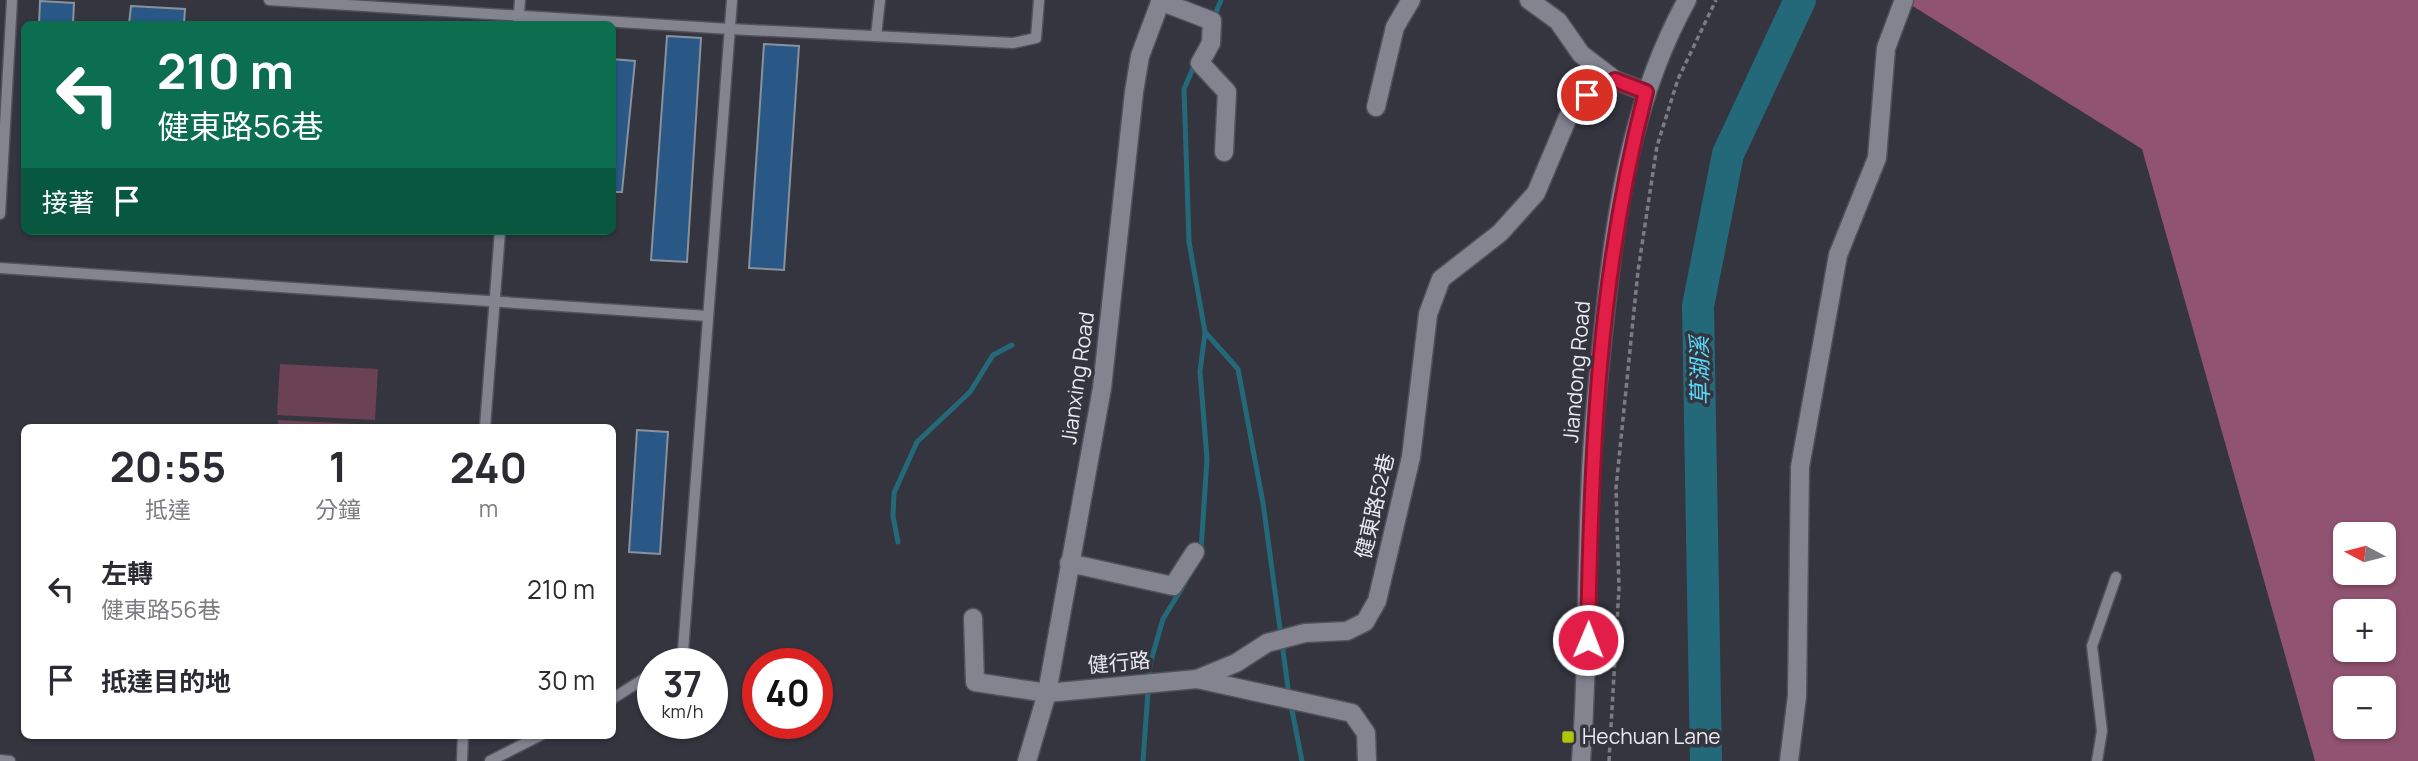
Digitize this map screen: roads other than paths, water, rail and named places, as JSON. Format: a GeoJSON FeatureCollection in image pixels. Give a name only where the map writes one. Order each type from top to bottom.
{"type":"FeatureCollection","features":[{"type":"Feature","properties":{"kind":"street"},"geometry":{"type":"LineString","coordinates":[[1376,107],[1395,27],[1411,0]]}},
{"type":"Feature","properties":{"kind":"street"},"geometry":{"type":"LineString","coordinates":[[1529,0],[1558,22],[1581,54],[1615,80],[1646,92]]}},
{"type":"Feature","properties":{"kind":"street","name":"Jiandong Road"},"geometry":{"type":"LineString","coordinates":[[1581,761],[1588,640],[1590,498],[1597,393],[1613,244],[1626,166],[1646,92],[1672,28],[1687,0]]}},
{"type":"Feature","properties":{"kind":"street"},"geometry":{"type":"LineString","coordinates":[[1789,761],[1797,696],[1800,467],[1838,255],[1877,158],[1886,48],[1904,0]]}},
{"type":"Feature","properties":{"kind":"street"},"geometry":{"type":"LineString","coordinates":[[1160,1],[1212,21],[1211,43],[1200,63],[1227,92],[1224,152]]}},
{"type":"Feature","properties":{"kind":"street","name":"Jianxing Road"},"geometry":{"type":"LineString","coordinates":[[1027,761],[1046,693],[1102,388],[1140,56],[1160,1]]}},
{"type":"Feature","properties":{"kind":"street","name":"健東路52巷"},"geometry":{"type":"LineString","coordinates":[[1197,679],[1236,663],[1267,643],[1305,633],[1346,631],[1365,622],[1377,601],[1411,457],[1428,314],[1441,279],[1500,233],[1536,193],[1568,117],[1587,95],[1615,80]]}},
{"type":"Feature","properties":{"kind":"street"},"geometry":{"type":"LineString","coordinates":[[1069,563],[1172,586],[1195,552]]}},
{"type":"Feature","properties":{"kind":"street","name":"健行路"},"geometry":{"type":"LineString","coordinates":[[973,618],[975,682],[1046,693],[1197,679]]}},
{"type":"Feature","properties":{"kind":"street"},"geometry":{"type":"LineString","coordinates":[[1197,679],[1352,713],[1366,733],[1367,761]]}},
{"type":"Feature","properties":{"kind":"lane"},"geometry":{"type":"LineString","coordinates":[[0,215],[12,0]]}},
{"type":"Feature","properties":{"kind":"lane"},"geometry":{"type":"LineString","coordinates":[[269,0],[542,21]]}},
{"type":"Feature","properties":{"kind":"lane"},"geometry":{"type":"LineString","coordinates":[[518,20],[520,0]]}},
{"type":"Feature","properties":{"kind":"lane"},"geometry":{"type":"LineString","coordinates":[[683,648],[732,0]]}},
{"type":"Feature","properties":{"kind":"lane"},"geometry":{"type":"LineString","coordinates":[[876,36],[880,0]]}},
{"type":"Feature","properties":{"kind":"lane"},"geometry":{"type":"LineString","coordinates":[[616,24],[1013,43],[1036,38],[1039,0]]}},
{"type":"Feature","properties":{"kind":"lane"},"geometry":{"type":"LineString","coordinates":[[485,424],[500,235]]}},
{"type":"Feature","properties":{"kind":"lane"},"geometry":{"type":"LineString","coordinates":[[0,268],[708,316]]}},
{"type":"Feature","properties":{"kind":"lane"},"geometry":{"type":"LineString","coordinates":[[2097,761],[2102,731],[2092,646],[2116,577]]}},
{"type":"Feature","properties":{"kind":"lane"},"geometry":{"type":"LineString","coordinates":[[616,696],[637,683]]}},
{"type":"Feature","properties":{"kind":"lane"},"geometry":{"type":"LineString","coordinates":[[461,761],[463,739]]}},
{"type":"Feature","properties":{"kind":"lane"},"geometry":{"type":"LineString","coordinates":[[491,761],[533,739]]}},
{"type":"Feature","properties":{"kind":"lane"},"geometry":{"type":"LineString","coordinates":[[0,760],[10,761]]}},
{"type":"Feature","properties":{"kind":"waterway"},"geometry":{"type":"LineString","coordinates":[[1213,20],[1221,0]]}},
{"type":"Feature","properties":{"kind":"waterway","name":"草湖溪"},"geometry":{"type":"LineString","coordinates":[[1706,761],[1698,306],[1728,154],[1800,0]]}},
{"type":"Feature","properties":{"kind":"waterway"},"geometry":{"type":"LineString","coordinates":[[1196,61],[1184,89],[1189,242],[1205,332],[1238,369],[1263,503],[1289,695]]}},
{"type":"Feature","properties":{"kind":"waterway"},"geometry":{"type":"LineString","coordinates":[[1201,550],[1207,459],[1200,371],[1205,333]]}},
{"type":"Feature","properties":{"kind":"waterway"},"geometry":{"type":"LineString","coordinates":[[898,542],[893,516],[894,493],[917,442],[970,392],[993,355],[1012,345]]}},
{"type":"Feature","properties":{"kind":"waterway"},"geometry":{"type":"LineString","coordinates":[[1143,761],[1150,664],[1163,619],[1185,583]]}},
{"type":"Feature","properties":{"kind":"waterway"},"geometry":{"type":"LineString","coordinates":[[1291,705],[1302,761]]}},
{"type":"Feature","properties":{"kind":"place","name":"Hechuan Lane"},"geometry":{"type":"Point","coordinates":[1568,737]}}]}
